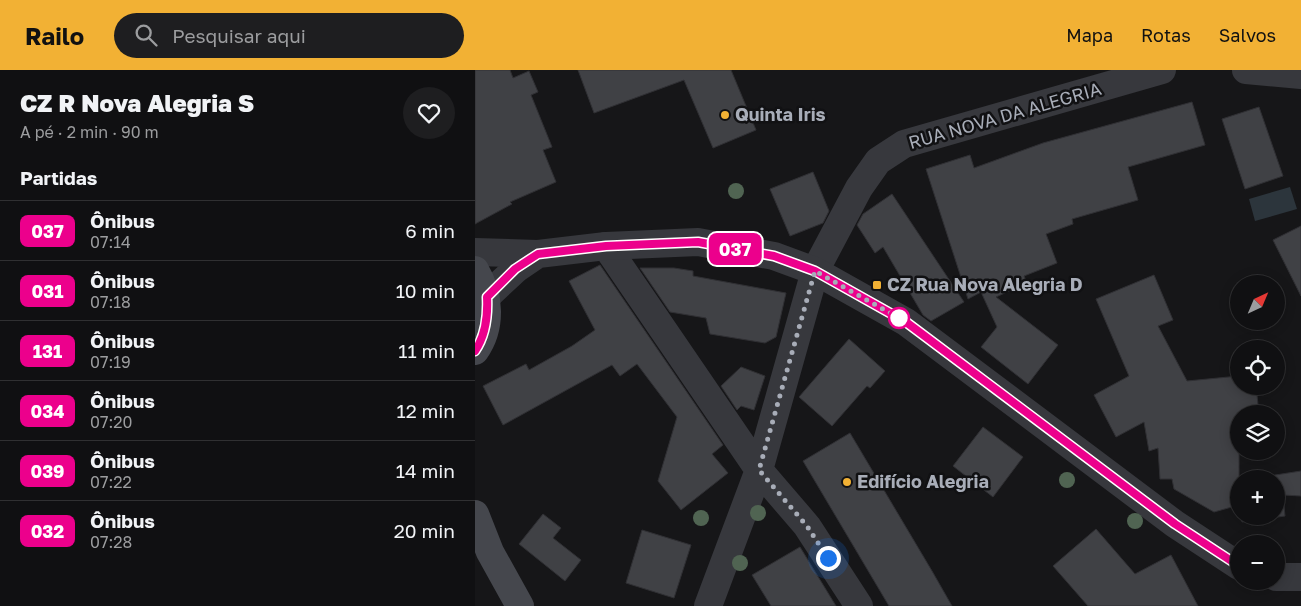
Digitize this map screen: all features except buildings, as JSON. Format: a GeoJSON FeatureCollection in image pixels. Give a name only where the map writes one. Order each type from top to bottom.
{"type":"FeatureCollection","features":[{"type":"Feature","properties":{"kind":"main road"},"geometry":{"type":"LineString","coordinates":[[475,270],[487,297],[484,333],[475,351]]}},
{"type":"Feature","properties":{"kind":"main road"},"geometry":{"type":"LineString","coordinates":[[475,514],[489,552],[521,606]]}},
{"type":"Feature","properties":{"kind":"street","name":"RUA NOVA DA ALEGRIA"},"geometry":{"type":"LineString","coordinates":[[708,606],[759,470],[815,271],[859,188],[878,161],[904,144],[1162,70]]}},
{"type":"Feature","properties":{"kind":"street"},"geometry":{"type":"LineString","coordinates":[[1246,70],[1301,75]]}},
{"type":"Feature","properties":{"kind":"street"},"geometry":{"type":"LineString","coordinates":[[475,252],[538,254],[606,246],[698,242],[774,256],[815,271],[906,322],[1175,524],[1230,560]]}},
{"type":"Feature","properties":{"kind":"street"},"geometry":{"type":"LineString","coordinates":[[606,246],[759,470],[807,526],[859,606]]}},
{"type":"Feature","properties":{"kind":"street"},"geometry":{"type":"LineString","coordinates":[[487,297],[515,269],[538,254]]}},
{"type":"Feature","properties":{"kind":"street"},"geometry":{"type":"LineString","coordinates":[[1285,578],[1301,577]]}},
{"type":"Feature","properties":{"kind":"shaded area"},"geometry":{"type":"Polygon","coordinates":[[[1290,187],[1297,209],[1255,221],[1249,199],[1290,187]]]}},
{"type":"Feature","properties":{"kind":"bus line","name":"037"},"geometry":{"type":"LineString","coordinates":[[475,351],[484,333],[487,297],[515,269],[538,254],[606,246],[698,242],[774,256],[815,271],[906,322],[1175,524],[1230,560]]}},
{"type":"Feature","properties":{"kind":"place","name":"Quinta Iris"},"geometry":{"type":"Point","coordinates":[725,115]}},
{"type":"Feature","properties":{"kind":"place","name":"CZ Rua Nova Alegria D"},"geometry":{"type":"Point","coordinates":[877,285]}},
{"type":"Feature","properties":{"kind":"place","name":"Edifício Alegria"},"geometry":{"type":"Point","coordinates":[847,482]}},
{"type":"Feature","properties":{"kind":"route"},"geometry":{"type":"LineString","coordinates":[[828,558],[807,526],[759,470],[815,271],[899,318]]}}]}
